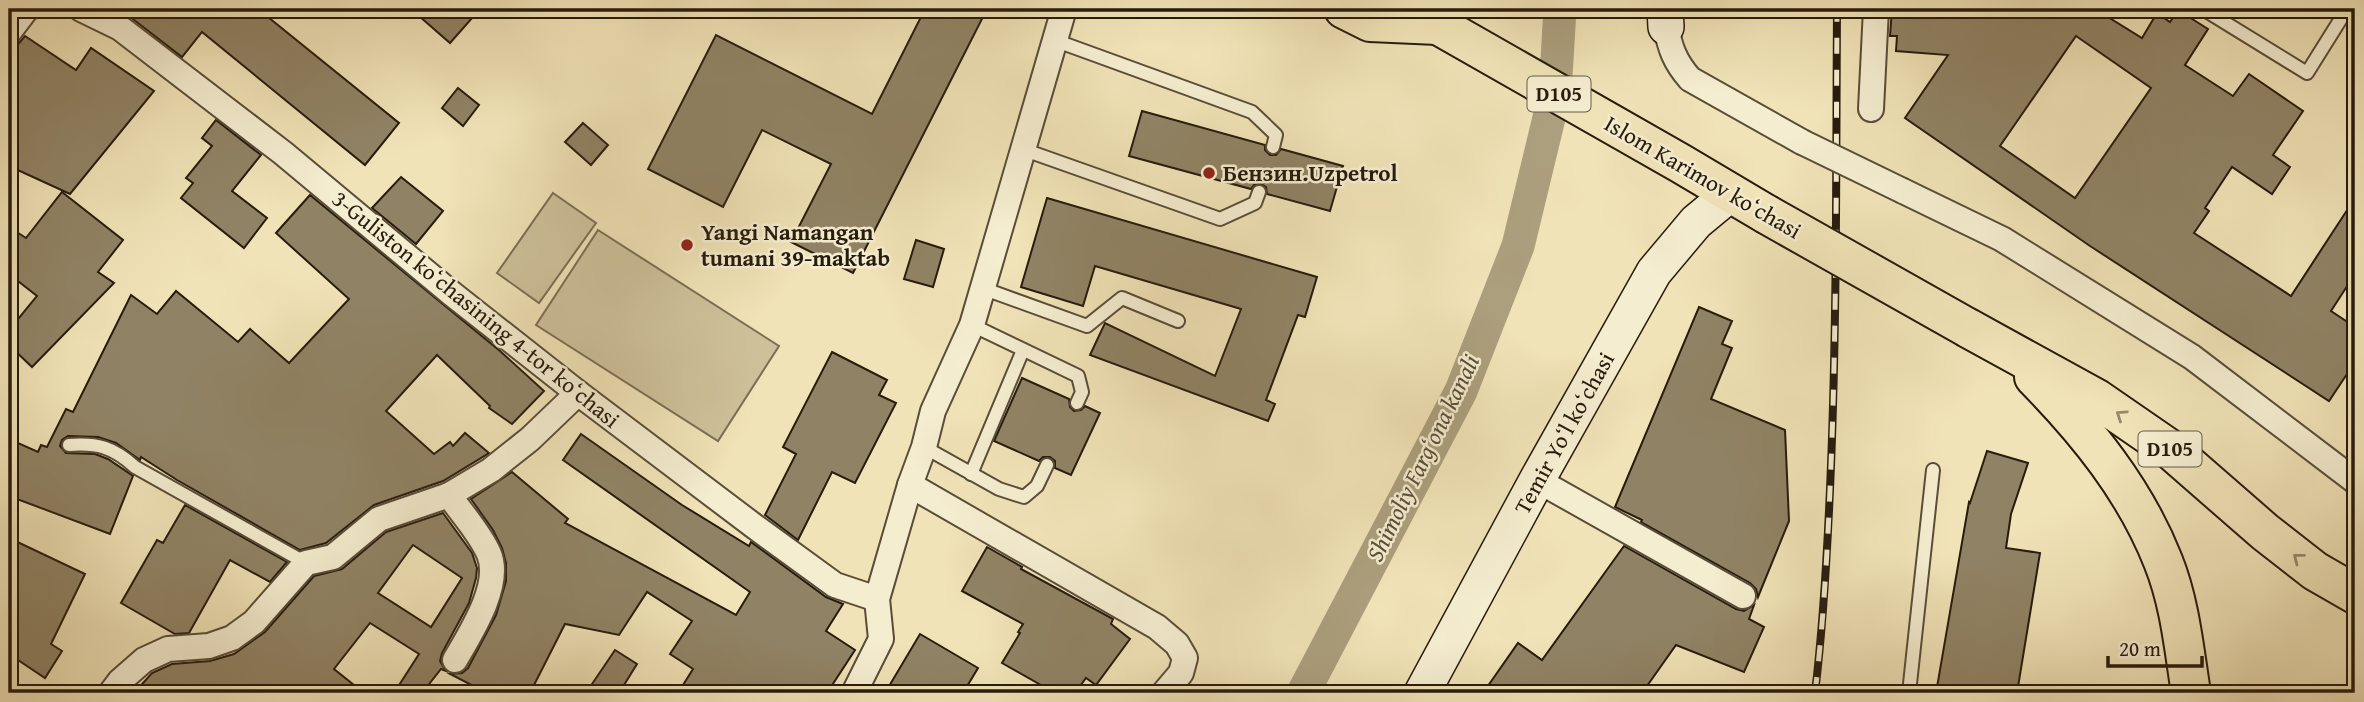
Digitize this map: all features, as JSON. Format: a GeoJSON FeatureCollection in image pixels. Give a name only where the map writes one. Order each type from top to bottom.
{"type":"FeatureCollection","features":[{"type":"Feature","properties":{"kind":"main road","name":"Islom Karimov koʻchasi"},"geometry":{"type":"LineString","coordinates":[[1343,9],[1370,22],[1433,17],[1766,214],[1968,328]]}},
{"type":"Feature","properties":{"kind":"main road","name":"D105"},"geometry":{"type":"LineString","coordinates":[[1968,328],[2097,399],[2171,450],[2305,564],[2355,594]]}},
{"type":"Feature","properties":{"kind":"main road","name":"D105"},"geometry":{"type":"LineString","coordinates":[[1968,328],[2039,382],[2076,422],[2127,489],[2164,563],[2183,635],[2191,693]]}},
{"type":"Feature","properties":{"kind":"street","name":"3-Guliston koʻchasining 4-tor koʻchasi"},"geometry":{"type":"LineString","coordinates":[[81,9],[120,28],[283,153],[451,293],[579,393],[835,585],[877,599]]}},
{"type":"Feature","properties":{"kind":"street"},"geometry":{"type":"LineString","coordinates":[[854,693],[881,639],[877,599],[910,485],[933,411],[972,326],[1064,9]]}},
{"type":"Feature","properties":{"kind":"street"},"geometry":{"type":"LineString","coordinates":[[1871,109],[1876,9]]}},
{"type":"Feature","properties":{"kind":"street"},"geometry":{"type":"LineString","coordinates":[[1665,18],[1671,53],[1690,79],[1802,142],[2002,239],[2192,356],[2355,481]]}},
{"type":"Feature","properties":{"kind":"street","name":"Temir Yoʻl koʻchasi"},"geometry":{"type":"LineString","coordinates":[[1422,693],[1536,480],[1654,272],[1696,222],[1731,192]]}},
{"type":"Feature","properties":{"kind":"street"},"geometry":{"type":"LineString","coordinates":[[111,693],[120,681],[144,660],[168,649],[209,646],[232,638],[254,622],[306,563],[333,557],[379,519],[449,495],[491,470],[579,393]]}},
{"type":"Feature","properties":{"kind":"street"},"geometry":{"type":"LineString","coordinates":[[1536,480],[1743,596]]}},
{"type":"Feature","properties":{"kind":"street"},"geometry":{"type":"LineString","coordinates":[[910,485],[1157,627],[1177,644],[1185,658],[1181,673],[1164,693]]}},
{"type":"Feature","properties":{"kind":"street"},"geometry":{"type":"LineString","coordinates":[[449,495],[483,542],[490,557],[492,575],[476,622],[455,660]]}},
{"type":"Feature","properties":{"kind":"lane"},"geometry":{"type":"LineString","coordinates":[[9,41],[33,9]]}},
{"type":"Feature","properties":{"kind":"lane"},"geometry":{"type":"LineString","coordinates":[[2203,9],[2307,73],[2347,9]]}},
{"type":"Feature","properties":{"kind":"lane"},"geometry":{"type":"LineString","coordinates":[[1054,40],[1252,112],[1276,135],[1273,147]]}},
{"type":"Feature","properties":{"kind":"lane"},"geometry":{"type":"LineString","coordinates":[[1022,149],[1220,219],[1255,203],[1259,192]]}},
{"type":"Feature","properties":{"kind":"lane"},"geometry":{"type":"LineString","coordinates":[[982,288],[1087,326],[1122,298],[1178,321]]}},
{"type":"Feature","properties":{"kind":"lane"},"geometry":{"type":"LineString","coordinates":[[972,326],[1078,376],[1082,392],[1077,403]]}},
{"type":"Feature","properties":{"kind":"lane"},"geometry":{"type":"LineString","coordinates":[[971,474],[1023,350]]}},
{"type":"Feature","properties":{"kind":"lane"},"geometry":{"type":"LineString","coordinates":[[69,445],[93,443],[120,453],[135,467],[306,563]]}},
{"type":"Feature","properties":{"kind":"lane"},"geometry":{"type":"LineString","coordinates":[[924,447],[999,489],[1024,497],[1037,486],[1047,465]]}},
{"type":"Feature","properties":{"kind":"lane"},"geometry":{"type":"LineString","coordinates":[[1909,693],[1933,470]]}},
{"type":"Feature","properties":{"kind":"shaded area"},"geometry":{"type":"Polygon","coordinates":[[[553,193],[596,223],[539,303],[497,273],[553,193]]]}},
{"type":"Feature","properties":{"kind":"shaded area"},"geometry":{"type":"Polygon","coordinates":[[[598,230],[779,346],[718,441],[536,325],[598,230]]]}},
{"type":"Feature","properties":{"kind":"building"},"geometry":{"type":"Polygon","coordinates":[[[114,9],[258,9],[399,123],[365,165],[202,32],[182,57],[129,16],[114,9]]]}},
{"type":"Feature","properties":{"kind":"building"},"geometry":{"type":"Polygon","coordinates":[[[411,9],[480,9],[450,43],[411,9]]]}},
{"type":"Feature","properties":{"kind":"building"},"geometry":{"type":"Polygon","coordinates":[[[925,9],[987,9],[853,273],[791,242],[831,164],[762,130],[723,207],[648,169],[716,35],[872,114],[925,9]]]}},
{"type":"Feature","properties":{"kind":"building"},"geometry":{"type":"Polygon","coordinates":[[[1892,9],[2095,9],[2142,38],[2157,13],[2170,22],[2178,10],[2208,29],[2185,65],[2233,96],[2249,74],[2303,111],[2273,155],[2290,167],[2272,194],[2232,167],[2205,208],[2209,211],[2194,233],[2291,296],[2355,198],[2355,274],[2331,311],[2355,327],[2355,362],[2329,401],[2090,246],[1905,118],[1948,55],[1896,51],[1897,36],[1890,36],[1892,9]],[[2076,36],[2000,146],[2075,198],[2151,88],[2076,36]]]}},
{"type":"Feature","properties":{"kind":"building"},"geometry":{"type":"Polygon","coordinates":[[[25,36],[76,70],[91,48],[154,91],[70,194],[9,166],[9,51],[25,36]]]}},
{"type":"Feature","properties":{"kind":"building"},"geometry":{"type":"Polygon","coordinates":[[[458,88],[479,105],[463,126],[442,108],[458,88]]]}},
{"type":"Feature","properties":{"kind":"building"},"geometry":{"type":"Polygon","coordinates":[[[1142,111],[1265,145],[1265,150],[1270,155],[1276,155],[1281,149],[1343,166],[1330,211],[1267,194],[1266,187],[1261,184],[1254,185],[1251,189],[1129,156],[1142,111]]]}},
{"type":"Feature","properties":{"kind":"building"},"geometry":{"type":"Polygon","coordinates":[[[216,120],[261,155],[232,191],[267,218],[244,248],[181,198],[193,183],[186,178],[212,146],[202,138],[216,120]]]}},
{"type":"Feature","properties":{"kind":"building"},"geometry":{"type":"Polygon","coordinates":[[[583,123],[608,145],[591,165],[565,142],[583,123]]]}},
{"type":"Feature","properties":{"kind":"building"},"geometry":{"type":"Polygon","coordinates":[[[401,177],[443,211],[416,244],[372,208],[401,177]]]}},
{"type":"Feature","properties":{"kind":"building"},"geometry":{"type":"Polygon","coordinates":[[[62,192],[123,240],[98,272],[114,283],[32,367],[9,345],[9,330],[37,296],[9,274],[9,227],[26,238],[62,192]]]}},
{"type":"Feature","properties":{"kind":"building"},"geometry":{"type":"Polygon","coordinates":[[[310,195],[500,351],[544,391],[512,424],[489,408],[490,406],[437,355],[386,411],[434,454],[450,442],[453,446],[465,433],[489,453],[443,481],[374,505],[326,543],[300,550],[141,457],[140,460],[116,443],[98,437],[68,436],[62,440],[60,446],[66,453],[95,454],[108,459],[133,476],[110,534],[9,496],[9,439],[38,452],[41,445],[47,447],[66,409],[73,412],[131,295],[157,314],[176,291],[238,342],[250,329],[289,363],[349,299],[276,233],[310,195]]]}},
{"type":"Feature","properties":{"kind":"building"},"geometry":{"type":"Polygon","coordinates":[[[1047,198],[1317,277],[1305,317],[1298,315],[1266,400],[1275,404],[1268,421],[1090,355],[1105,323],[1215,376],[1241,309],[1095,266],[1083,306],[1021,287],[1047,198]]]}},
{"type":"Feature","properties":{"kind":"building"},"geometry":{"type":"Polygon","coordinates":[[[916,240],[944,249],[933,287],[904,279],[916,240]]]}},
{"type":"Feature","properties":{"kind":"building"},"geometry":{"type":"Polygon","coordinates":[[[1699,307],[1732,321],[1722,344],[1732,348],[1711,399],[1785,430],[1789,521],[1758,597],[1756,589],[1750,583],[1615,507],[1699,307]]]}},
{"type":"Feature","properties":{"kind":"building"},"geometry":{"type":"Polygon","coordinates":[[[832,352],[887,380],[879,395],[896,403],[855,483],[832,472],[798,540],[765,515],[796,454],[783,447],[832,352]]]}},
{"type":"Feature","properties":{"kind":"building"},"geometry":{"type":"Polygon","coordinates":[[[1022,378],[1069,399],[1070,407],[1074,411],[1085,406],[1100,413],[1071,475],[1055,468],[1055,461],[1050,457],[1043,457],[1039,461],[994,441],[1022,378]]]}},
{"type":"Feature","properties":{"kind":"building"},"geometry":{"type":"Polygon","coordinates":[[[581,434],[682,505],[749,546],[751,542],[826,597],[843,604],[826,631],[855,650],[827,693],[678,693],[693,669],[670,654],[692,621],[647,592],[619,635],[565,624],[530,693],[487,693],[450,674],[462,673],[468,668],[496,615],[506,581],[506,563],[502,548],[471,499],[512,472],[568,519],[565,523],[736,615],[750,592],[563,460],[581,434]]]}},
{"type":"Feature","properties":{"kind":"building"},"geometry":{"type":"Polygon","coordinates":[[[1987,451],[2028,463],[2011,514],[2006,548],[2040,553],[2017,693],[1936,693],[1969,502],[1987,451]]]}},
{"type":"Feature","properties":{"kind":"building"},"geometry":{"type":"Polygon","coordinates":[[[185,505],[287,562],[270,582],[230,560],[189,633],[175,634],[121,603],[157,540],[163,543],[185,505]]]}},
{"type":"Feature","properties":{"kind":"building"},"geometry":{"type":"Polygon","coordinates":[[[443,513],[472,553],[477,568],[469,603],[442,653],[440,661],[446,671],[441,669],[422,693],[394,693],[419,654],[370,623],[334,669],[364,693],[134,693],[152,673],[172,664],[210,661],[234,654],[265,632],[314,576],[342,569],[386,532],[443,513]],[[413,545],[378,593],[431,627],[462,578],[413,545]]]}},
{"type":"Feature","properties":{"kind":"building"},"geometry":{"type":"Polygon","coordinates":[[[9,538],[85,574],[51,644],[62,651],[45,678],[9,654],[9,538]]]}},
{"type":"Feature","properties":{"kind":"building"},"geometry":{"type":"Polygon","coordinates":[[[1624,546],[1736,609],[1744,611],[1754,605],[1749,619],[1764,627],[1744,672],[1676,645],[1642,693],[1483,693],[1518,643],[1542,660],[1624,546]]]}},
{"type":"Feature","properties":{"kind":"building"},"geometry":{"type":"Polygon","coordinates":[[[987,547],[1022,567],[1021,569],[1113,619],[1111,624],[1130,639],[1096,685],[1086,678],[1075,693],[1055,693],[1002,663],[1023,624],[962,591],[987,547]]]}},
{"type":"Feature","properties":{"kind":"building"},"geometry":{"type":"Polygon","coordinates":[[[920,634],[978,668],[963,693],[885,693],[920,634]]]}},
{"type":"Feature","properties":{"kind":"building"},"geometry":{"type":"Polygon","coordinates":[[[615,650],[637,664],[619,693],[586,693],[615,650]]]}},
{"type":"Feature","properties":{"kind":"waterway","name":"Shimoliy Fargʻona kanali"},"geometry":{"type":"LineString","coordinates":[[1303,693],[1461,391],[1518,246],[1555,93],[1560,9]]}},
{"type":"Feature","properties":{"kind":"railway"},"geometry":{"type":"LineString","coordinates":[[1815,693],[1825,579],[1833,408],[1837,9]]}},
{"type":"Feature","properties":{"kind":"place","name":"Бензин.Uzpetrol"},"geometry":{"type":"Point","coordinates":[1209,173]}},
{"type":"Feature","properties":{"kind":"place","name":"Yangi Namangan tumani 39-maktab"},"geometry":{"type":"Point","coordinates":[687,245]}}]}
